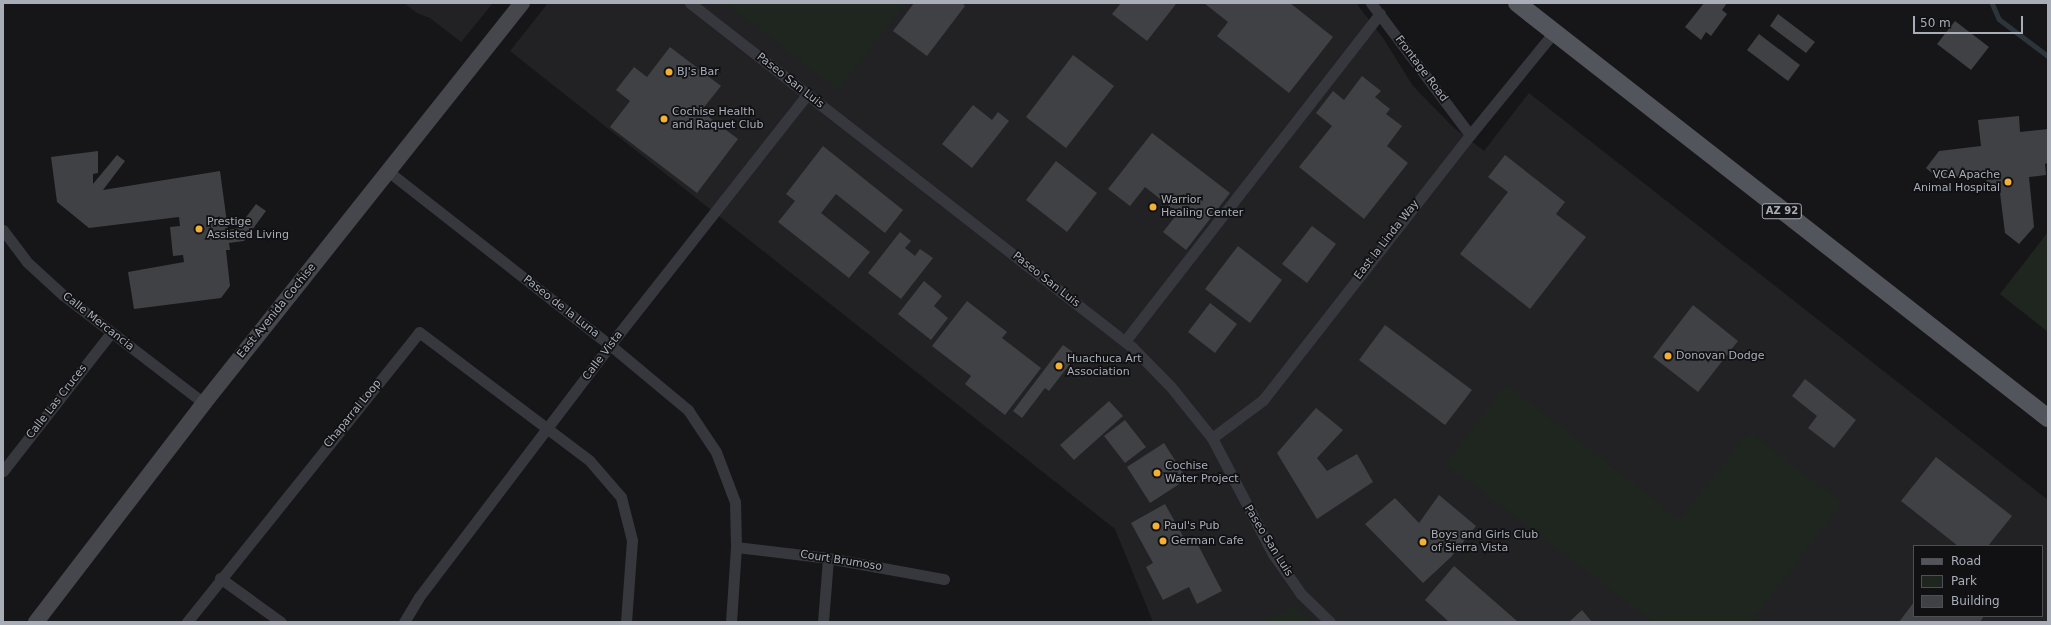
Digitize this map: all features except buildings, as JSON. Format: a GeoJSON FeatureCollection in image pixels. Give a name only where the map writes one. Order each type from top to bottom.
{"type":"FeatureCollection","features":[{"type":"Feature","properties":{"kind":"main road","name":"AZ 92"},"geometry":{"type":"LineString","coordinates":[[1517,3],[2048,418]]}},
{"type":"Feature","properties":{"kind":"street","name":"East Avenida Cochise"},"geometry":{"type":"LineString","coordinates":[[36,622],[204,403],[522,3]]}},
{"type":"Feature","properties":{"kind":"street","name":"Paseo San Luis"},"geometry":{"type":"LineString","coordinates":[[690,3],[1125,341],[1171,386],[1212,438],[1273,554],[1301,594],[1330,622]]}},
{"type":"Feature","properties":{"kind":"street","name":"Frontage Road"},"geometry":{"type":"LineString","coordinates":[[1371,3],[1470,135]]}},
{"type":"Feature","properties":{"kind":"street"},"geometry":{"type":"LineString","coordinates":[[1125,341],[1380,14]]}},
{"type":"Feature","properties":{"kind":"street","name":"East la Linda Way"},"geometry":{"type":"LineString","coordinates":[[1212,438],[1263,400],[1470,135],[1554,32]]}},
{"type":"Feature","properties":{"kind":"street","name":"Calle Vista"},"geometry":{"type":"LineString","coordinates":[[404,622],[419,597],[549,428],[610,345],[807,95]]}},
{"type":"Feature","properties":{"kind":"street","name":"Paseo de la Luna"},"geometry":{"type":"LineString","coordinates":[[388,172],[610,345],[688,410],[716,452],[735,502],[736,547],[731,622]]}},
{"type":"Feature","properties":{"kind":"street","name":"Calle Mercancia"},"geometry":{"type":"LineString","coordinates":[[3,230],[27,262],[63,295],[204,403]]}},
{"type":"Feature","properties":{"kind":"street","name":"Chaparral Loop"},"geometry":{"type":"LineString","coordinates":[[186,622],[419,332],[549,428]]}},
{"type":"Feature","properties":{"kind":"street","name":"Calle Las Cruces"},"geometry":{"type":"LineString","coordinates":[[3,471],[111,333]]}},
{"type":"Feature","properties":{"kind":"street"},"geometry":{"type":"LineString","coordinates":[[549,428],[589,460],[621,497],[632,540],[626,622]]}},
{"type":"Feature","properties":{"kind":"street","name":"Court Brumoso"},"geometry":{"type":"LineString","coordinates":[[736,547],[828,558],[944,579]]}},
{"type":"Feature","properties":{"kind":"street"},"geometry":{"type":"LineString","coordinates":[[823,622],[828,558]]}},
{"type":"Feature","properties":{"kind":"street"},"geometry":{"type":"LineString","coordinates":[[220,578],[281,622]]}},
{"type":"Feature","properties":{"kind":"shaded area"},"geometry":{"type":"Polygon","coordinates":[[[404,3],[493,3],[461,42],[430,18],[417,13],[404,3]]]}},
{"type":"Feature","properties":{"kind":"shaded area"},"geometry":{"type":"Polygon","coordinates":[[[548,3],[1356,3],[1383,38],[1413,86],[1453,127],[1484,151],[1529,93],[2048,500],[2048,622],[1153,622],[1115,529],[510,51],[548,3]]]}},
{"type":"Feature","properties":{"kind":"green space"},"geometry":{"type":"Polygon","coordinates":[[[726,3],[906,3],[838,90],[726,3]]]}},
{"type":"Feature","properties":{"kind":"green space"},"geometry":{"type":"Polygon","coordinates":[[[2048,232],[2048,332],[2000,294],[2048,232]]]}},
{"type":"Feature","properties":{"kind":"green space"},"geometry":{"type":"Polygon","coordinates":[[[1506,384],[1680,520],[1749,432],[1842,503],[1751,622],[1654,622],[1446,464],[1506,384]]]}},
{"type":"Feature","properties":{"kind":"green space"},"geometry":{"type":"Polygon","coordinates":[[[1295,606],[1312,622],[1262,622],[1295,606]]]}},
{"type":"Feature","properties":{"kind":"waterway"},"geometry":{"type":"LineString","coordinates":[[1992,3],[1999,19],[2048,56]]}},
{"type":"Feature","properties":{"kind":"place","name":"BJ's Bar"},"geometry":{"type":"Point","coordinates":[669,72]}},
{"type":"Feature","properties":{"kind":"place","name":"Cochise Health and Raquet Club"},"geometry":{"type":"Point","coordinates":[664,119]}},
{"type":"Feature","properties":{"kind":"place","name":"VCA Apache Animal Hospital"},"geometry":{"type":"Point","coordinates":[2008,182]}},
{"type":"Feature","properties":{"kind":"place","name":"Warrior Healing Center"},"geometry":{"type":"Point","coordinates":[1153,207]}},
{"type":"Feature","properties":{"kind":"place","name":"Prestige Assisted Living"},"geometry":{"type":"Point","coordinates":[199,229]}},
{"type":"Feature","properties":{"kind":"place","name":"Donovan Dodge"},"geometry":{"type":"Point","coordinates":[1668,356]}},
{"type":"Feature","properties":{"kind":"place","name":"Huachuca Art Association"},"geometry":{"type":"Point","coordinates":[1059,366]}},
{"type":"Feature","properties":{"kind":"place","name":"Cochise Water Project"},"geometry":{"type":"Point","coordinates":[1157,473]}},
{"type":"Feature","properties":{"kind":"place","name":"Paul's Pub"},"geometry":{"type":"Point","coordinates":[1156,526]}},
{"type":"Feature","properties":{"kind":"place","name":"German Cafe"},"geometry":{"type":"Point","coordinates":[1163,541]}},
{"type":"Feature","properties":{"kind":"place","name":"Boys and Girls Club of Sierra Vista"},"geometry":{"type":"Point","coordinates":[1423,542]}}]}
